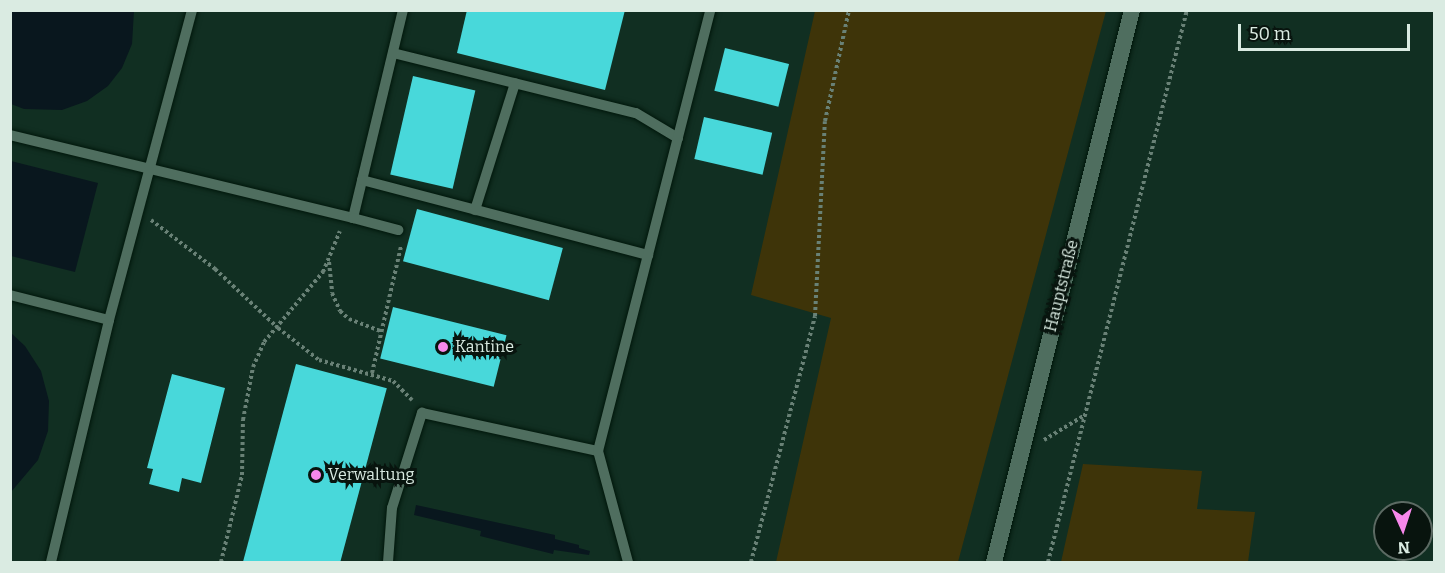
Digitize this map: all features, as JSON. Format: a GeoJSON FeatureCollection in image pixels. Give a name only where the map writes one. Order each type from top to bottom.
{"type":"FeatureCollection","features":[{"type":"Feature","properties":{"kind":"main road","name":"Hauptstraße"},"geometry":{"type":"LineString","coordinates":[[994,562],[1132,10]]}},
{"type":"Feature","properties":{"kind":"lane"},"geometry":{"type":"LineString","coordinates":[[51,562],[109,320],[152,171],[192,10]]}},
{"type":"Feature","properties":{"kind":"lane"},"geometry":{"type":"LineString","coordinates":[[348,217],[362,180],[403,10]]}},
{"type":"Feature","properties":{"kind":"lane"},"geometry":{"type":"LineString","coordinates":[[628,562],[598,451],[710,10]]}},
{"type":"Feature","properties":{"kind":"lane"},"geometry":{"type":"LineString","coordinates":[[393,53],[636,113],[678,138]]}},
{"type":"Feature","properties":{"kind":"lane"},"geometry":{"type":"LineString","coordinates":[[475,210],[515,83]]}},
{"type":"Feature","properties":{"kind":"lane"},"geometry":{"type":"LineString","coordinates":[[10,135],[398,230]]}},
{"type":"Feature","properties":{"kind":"lane"},"geometry":{"type":"LineString","coordinates":[[362,180],[648,255]]}},
{"type":"Feature","properties":{"kind":"lane"},"geometry":{"type":"LineString","coordinates":[[10,295],[109,320]]}},
{"type":"Feature","properties":{"kind":"lane"},"geometry":{"type":"LineString","coordinates":[[388,562],[392,508],[422,412],[598,451]]}},
{"type":"Feature","properties":{"kind":"path"},"geometry":{"type":"LineString","coordinates":[[751,562],[815,316],[825,121],[849,10]]}},
{"type":"Feature","properties":{"kind":"path"},"geometry":{"type":"LineString","coordinates":[[1048,562],[1187,10]]}},
{"type":"Feature","properties":{"kind":"path"},"geometry":{"type":"LineString","coordinates":[[140,212],[215,269],[278,328],[319,360],[372,373],[393,381],[422,412]]}},
{"type":"Feature","properties":{"kind":"path"},"geometry":{"type":"LineString","coordinates":[[220,562],[242,475],[246,393],[264,342],[278,328],[329,260],[348,217]]}},
{"type":"Feature","properties":{"kind":"path"},"geometry":{"type":"LineString","coordinates":[[372,373],[401,246],[398,230]]}},
{"type":"Feature","properties":{"kind":"path"},"geometry":{"type":"LineString","coordinates":[[329,260],[332,293],[340,311],[349,319],[381,332]]}},
{"type":"Feature","properties":{"kind":"path"},"geometry":{"type":"LineString","coordinates":[[1020,454],[1085,415]]}},
{"type":"Feature","properties":{"kind":"shaded area"},"geometry":{"type":"Polygon","coordinates":[[[11,10],[134,11],[132,44],[122,68],[108,86],[87,101],[62,110],[24,109],[11,104],[11,10]]]}},
{"type":"Feature","properties":{"kind":"shaded area"},"geometry":{"type":"Polygon","coordinates":[[[815,11],[1106,11],[958,562],[776,562],[831,318],[751,295],[815,11]]]}},
{"type":"Feature","properties":{"kind":"shaded area"},"geometry":{"type":"Polygon","coordinates":[[[11,161],[98,183],[75,272],[11,256],[11,161]]]}},
{"type":"Feature","properties":{"kind":"shaded area"},"geometry":{"type":"Polygon","coordinates":[[[11,333],[25,346],[41,371],[49,401],[48,431],[38,460],[11,492],[11,333]]]}},
{"type":"Feature","properties":{"kind":"shaded area"},"geometry":{"type":"Polygon","coordinates":[[[1083,464],[1202,471],[1197,509],[1255,512],[1248,562],[1061,562],[1083,464]]]}},
{"type":"Feature","properties":{"kind":"shaded area"},"geometry":{"type":"Polygon","coordinates":[[[416,505],[555,535],[555,539],[579,545],[579,548],[590,551],[589,555],[554,550],[553,554],[480,536],[481,531],[414,515],[416,505]]]}},
{"type":"Feature","properties":{"kind":"building"},"geometry":{"type":"Polygon","coordinates":[[[467,10],[625,10],[605,90],[457,53],[467,10]]]}},
{"type":"Feature","properties":{"kind":"building"},"geometry":{"type":"Polygon","coordinates":[[[725,48],[789,64],[778,107],[714,91],[725,48]]]}},
{"type":"Feature","properties":{"kind":"building"},"geometry":{"type":"Polygon","coordinates":[[[413,76],[475,90],[453,189],[390,174],[413,76]]]}},
{"type":"Feature","properties":{"kind":"building"},"geometry":{"type":"Polygon","coordinates":[[[704,117],[772,133],[763,175],[694,159],[704,117]]]}},
{"type":"Feature","properties":{"kind":"building"},"geometry":{"type":"Polygon","coordinates":[[[417,209],[563,248],[549,300],[403,261],[417,209]]]}},
{"type":"Feature","properties":{"kind":"building","name":"Kantine"},"geometry":{"type":"Polygon","coordinates":[[[393,307],[507,335],[494,387],[380,358],[393,307]]]}},
{"type":"Feature","properties":{"kind":"building","name":"Verwaltung"},"geometry":{"type":"Polygon","coordinates":[[[296,364],[387,388],[340,562],[243,562],[296,364]]]}},
{"type":"Feature","properties":{"kind":"building"},"geometry":{"type":"Polygon","coordinates":[[[172,374],[225,388],[201,483],[182,478],[179,492],[149,484],[153,469],[147,468],[172,374]]]}},
{"type":"Feature","properties":{"kind":"place","name":"Kantine"},"geometry":{"type":"Point","coordinates":[443,347]}},
{"type":"Feature","properties":{"kind":"place","name":"Verwaltung"},"geometry":{"type":"Point","coordinates":[316,475]}}]}
